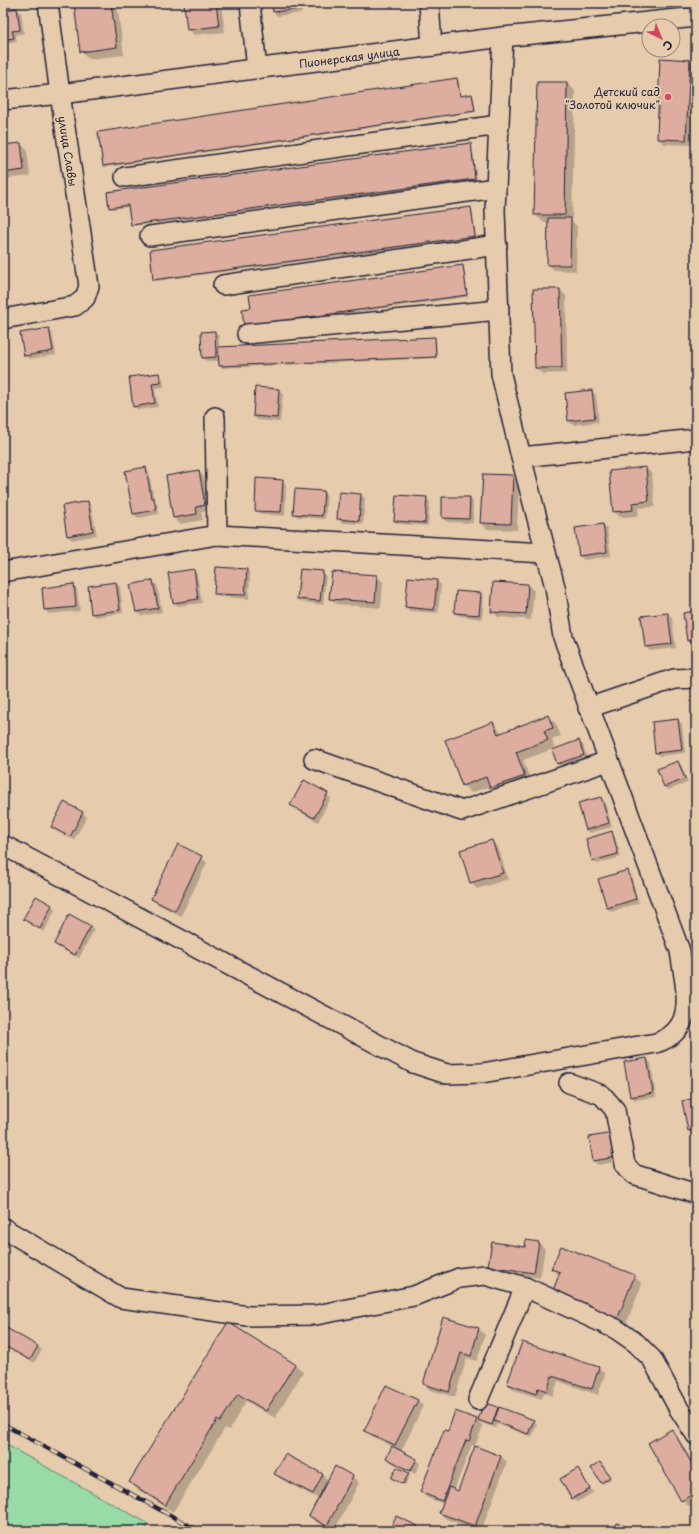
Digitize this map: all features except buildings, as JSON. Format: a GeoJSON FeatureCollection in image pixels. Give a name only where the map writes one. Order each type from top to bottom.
{"type":"FeatureCollection","features":[{"type":"Feature","properties":{"kind":"street","name":"улица Славы"},"geometry":{"type":"LineString","coordinates":[[3,319],[75,306],[85,298],[89,286],[48,3]]}},
{"type":"Feature","properties":{"kind":"street"},"geometry":{"type":"LineString","coordinates":[[250,3],[257,69]]}},
{"type":"Feature","properties":{"kind":"street"},"geometry":{"type":"LineString","coordinates":[[429,3],[432,46]]}},
{"type":"Feature","properties":{"kind":"street","name":"Пионерская улица"},"geometry":{"type":"LineString","coordinates":[[3,100],[503,37],[696,17]]}},
{"type":"Feature","properties":{"kind":"street"},"geometry":{"type":"LineString","coordinates":[[3,845],[413,1063],[447,1074],[482,1073],[656,1043],[666,1040],[675,1034],[682,1026],[686,1017],[688,1006],[680,951],[588,708],[563,637],[555,586],[501,374],[495,210],[503,37]]}},
{"type":"Feature","properties":{"kind":"street"},"geometry":{"type":"LineString","coordinates":[[125,177],[499,125]]}},
{"type":"Feature","properties":{"kind":"street"},"geometry":{"type":"LineString","coordinates":[[150,236],[496,188]]}},
{"type":"Feature","properties":{"kind":"street"},"geometry":{"type":"LineString","coordinates":[[223,285],[496,245]]}},
{"type":"Feature","properties":{"kind":"street"},"geometry":{"type":"LineString","coordinates":[[247,334],[499,310]]}},
{"type":"Feature","properties":{"kind":"street"},"geometry":{"type":"LineString","coordinates":[[215,417],[217,535]]}},
{"type":"Feature","properties":{"kind":"street"},"geometry":{"type":"LineString","coordinates":[[521,457],[696,439]]}},
{"type":"Feature","properties":{"kind":"street"},"geometry":{"type":"LineString","coordinates":[[3,572],[217,535],[546,553]]}},
{"type":"Feature","properties":{"kind":"street"},"geometry":{"type":"LineString","coordinates":[[588,708],[674,679],[696,678]]}},
{"type":"Feature","properties":{"kind":"street"},"geometry":{"type":"LineString","coordinates":[[314,759],[462,811],[608,761]]}},
{"type":"Feature","properties":{"kind":"street"},"geometry":{"type":"LineString","coordinates":[[569,1083],[602,1096],[615,1110],[625,1164],[633,1174],[696,1194]]}},
{"type":"Feature","properties":{"kind":"street"},"geometry":{"type":"LineString","coordinates":[[3,1228],[121,1298],[248,1316],[316,1315],[414,1296],[459,1278],[485,1275],[525,1287],[616,1329],[636,1343],[652,1359],[679,1409],[696,1435]]}},
{"type":"Feature","properties":{"kind":"street"},"geometry":{"type":"LineString","coordinates":[[478,1400],[525,1287]]}},
{"type":"Feature","properties":{"kind":"green space"},"geometry":{"type":"Polygon","coordinates":[[[3,1443],[147,1523],[146,1531],[3,1531],[3,1443]]]}},
{"type":"Feature","properties":{"kind":"railway"},"geometry":{"type":"LineString","coordinates":[[3,1424],[199,1531]]}},
{"type":"Feature","properties":{"kind":"place","name":"Детский сад \"Золотой ключик\""},"geometry":{"type":"Point","coordinates":[668,97]}}]}
